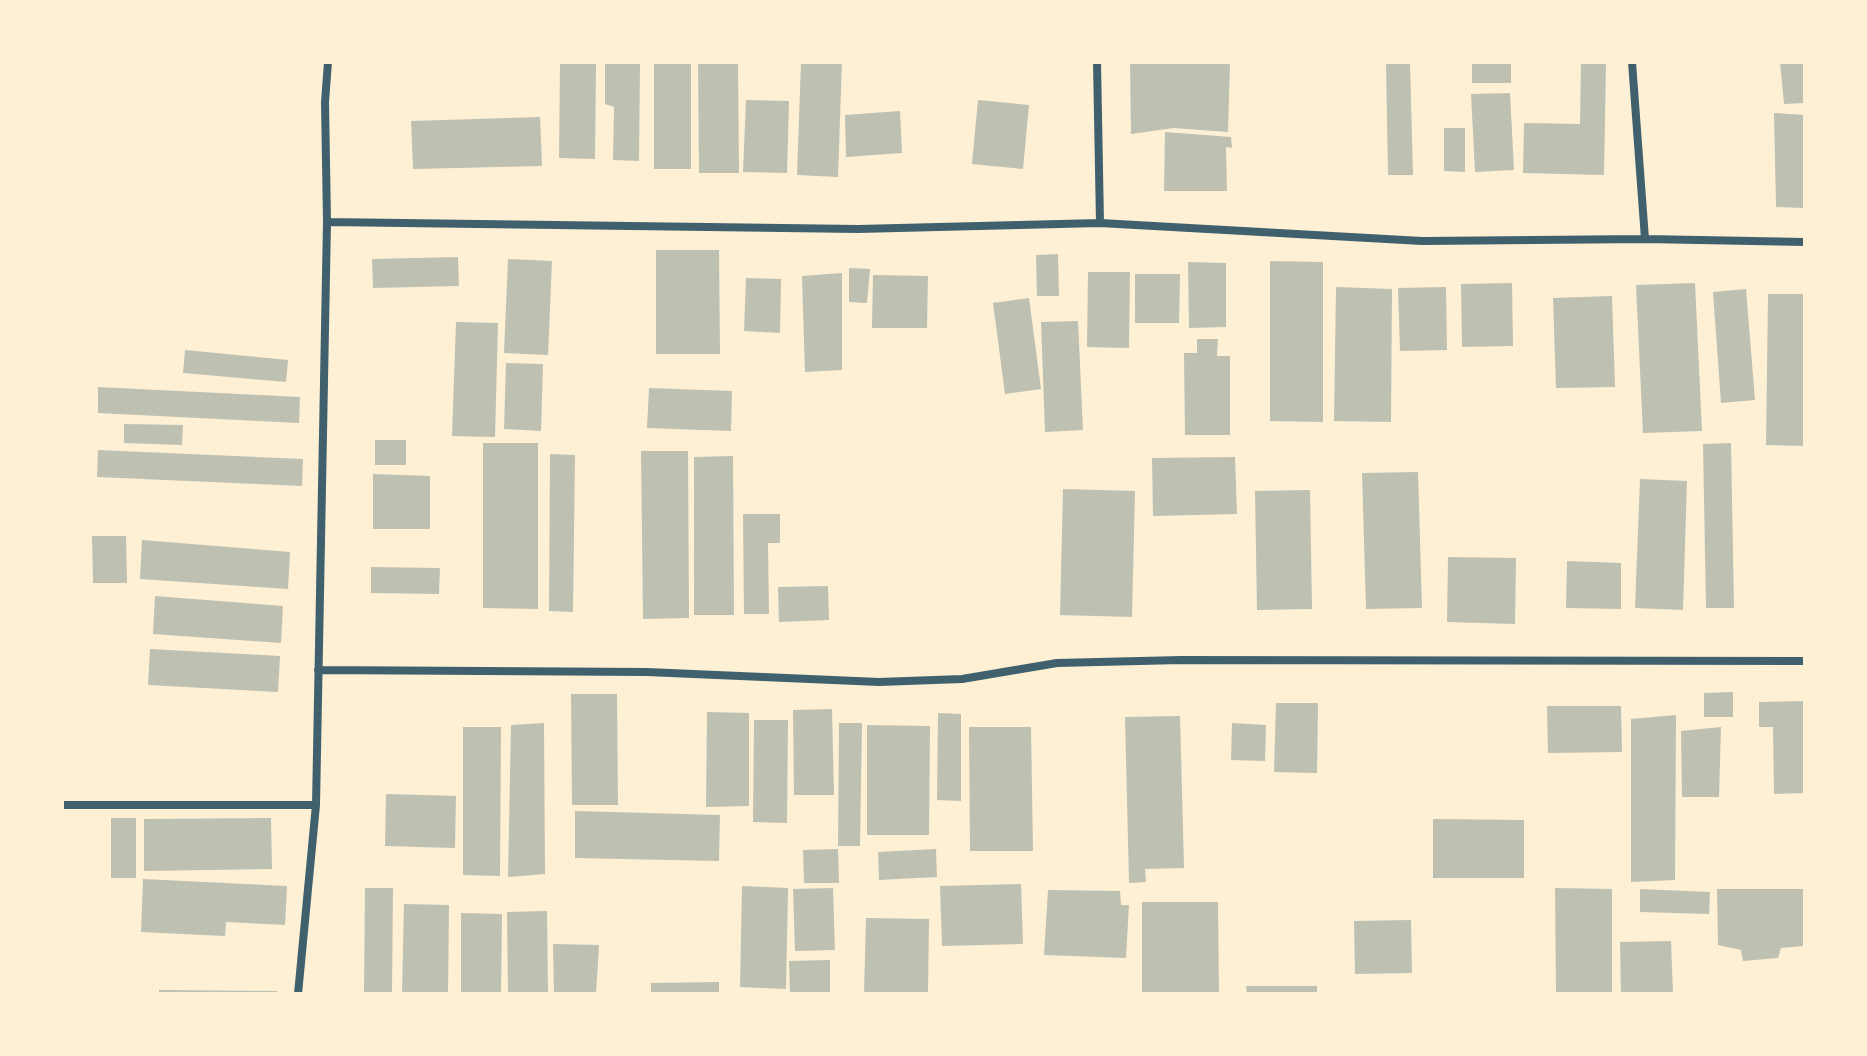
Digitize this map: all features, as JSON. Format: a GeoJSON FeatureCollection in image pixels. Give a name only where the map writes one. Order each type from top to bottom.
{"type":"FeatureCollection","features":[{"type":"Feature","properties":{"kind":"street"},"geometry":{"type":"LineString","coordinates":[[298,994],[316,805],[328,62]]}},
{"type":"Feature","properties":{"kind":"street"},"geometry":{"type":"LineString","coordinates":[[1097,62],[1100,223]]}},
{"type":"Feature","properties":{"kind":"street"},"geometry":{"type":"LineString","coordinates":[[1632,62],[1645,239]]}},
{"type":"Feature","properties":{"kind":"street"},"geometry":{"type":"LineString","coordinates":[[327,222],[858,229],[1100,223],[1422,241],[1645,239],[1805,242]]}},
{"type":"Feature","properties":{"kind":"street"},"geometry":{"type":"LineString","coordinates":[[318,670],[647,672],[879,682],[962,679],[1057,663],[1119,661],[1805,661]]}},
{"type":"Feature","properties":{"kind":"street"},"geometry":{"type":"LineString","coordinates":[[62,805],[316,805]]}},
{"type":"Feature","properties":{"kind":"building"},"geometry":{"type":"Polygon","coordinates":[[[560,62],[596,62],[595,159],[559,158],[560,62]]]}},
{"type":"Feature","properties":{"kind":"building"},"geometry":{"type":"Polygon","coordinates":[[[605,62],[640,62],[639,161],[613,160],[614,107],[605,104],[605,62]]]}},
{"type":"Feature","properties":{"kind":"building"},"geometry":{"type":"Polygon","coordinates":[[[654,62],[691,62],[691,169],[654,169],[654,62]]]}},
{"type":"Feature","properties":{"kind":"building"},"geometry":{"type":"Polygon","coordinates":[[[698,62],[738,62],[739,173],[699,173],[698,62]]]}},
{"type":"Feature","properties":{"kind":"building"},"geometry":{"type":"Polygon","coordinates":[[[801,62],[842,62],[838,177],[797,175],[801,62]]]}},
{"type":"Feature","properties":{"kind":"building"},"geometry":{"type":"Polygon","coordinates":[[[1130,62],[1230,62],[1228,132],[1174,128],[1131,134],[1130,62]]]}},
{"type":"Feature","properties":{"kind":"building"},"geometry":{"type":"Polygon","coordinates":[[[1386,62],[1410,62],[1413,175],[1388,175],[1386,62]]]}},
{"type":"Feature","properties":{"kind":"building"},"geometry":{"type":"Polygon","coordinates":[[[1472,62],[1511,62],[1511,83],[1472,83],[1472,62]]]}},
{"type":"Feature","properties":{"kind":"building"},"geometry":{"type":"Polygon","coordinates":[[[1581,62],[1606,62],[1604,175],[1523,173],[1524,123],[1580,124],[1581,62]]]}},
{"type":"Feature","properties":{"kind":"building"},"geometry":{"type":"Polygon","coordinates":[[[1780,62],[1805,62],[1805,103],[1784,104],[1780,62]]]}},
{"type":"Feature","properties":{"kind":"building"},"geometry":{"type":"Polygon","coordinates":[[[1510,93],[1514,170],[1475,172],[1471,94],[1510,93]]]}},
{"type":"Feature","properties":{"kind":"building"},"geometry":{"type":"Polygon","coordinates":[[[746,100],[789,101],[787,173],[743,172],[746,100]]]}},
{"type":"Feature","properties":{"kind":"building"},"geometry":{"type":"Polygon","coordinates":[[[978,100],[1029,105],[1023,169],[972,164],[978,100]]]}},
{"type":"Feature","properties":{"kind":"building"},"geometry":{"type":"Polygon","coordinates":[[[900,111],[902,153],[846,157],[845,115],[900,111]]]}},
{"type":"Feature","properties":{"kind":"building"},"geometry":{"type":"Polygon","coordinates":[[[1774,113],[1805,115],[1805,208],[1776,207],[1774,113]]]}},
{"type":"Feature","properties":{"kind":"building"},"geometry":{"type":"Polygon","coordinates":[[[540,117],[542,166],[413,169],[411,121],[540,117]]]}},
{"type":"Feature","properties":{"kind":"building"},"geometry":{"type":"Polygon","coordinates":[[[1444,128],[1465,128],[1465,172],[1444,171],[1444,128]]]}},
{"type":"Feature","properties":{"kind":"building"},"geometry":{"type":"Polygon","coordinates":[[[1165,132],[1231,137],[1232,148],[1226,147],[1227,191],[1164,191],[1165,132]]]}},
{"type":"Feature","properties":{"kind":"building"},"geometry":{"type":"Polygon","coordinates":[[[656,250],[719,250],[720,354],[656,354],[656,250]]]}},
{"type":"Feature","properties":{"kind":"building"},"geometry":{"type":"Polygon","coordinates":[[[1058,254],[1059,296],[1037,296],[1036,255],[1058,254]]]}},
{"type":"Feature","properties":{"kind":"building"},"geometry":{"type":"Polygon","coordinates":[[[458,257],[459,286],[373,288],[372,259],[458,257]]]}},
{"type":"Feature","properties":{"kind":"building"},"geometry":{"type":"Polygon","coordinates":[[[508,259],[552,261],[548,355],[504,353],[508,259]]]}},
{"type":"Feature","properties":{"kind":"building"},"geometry":{"type":"Polygon","coordinates":[[[1270,261],[1323,262],[1323,422],[1270,421],[1270,261]]]}},
{"type":"Feature","properties":{"kind":"building"},"geometry":{"type":"Polygon","coordinates":[[[1188,262],[1226,263],[1226,327],[1189,328],[1188,262]]]}},
{"type":"Feature","properties":{"kind":"building"},"geometry":{"type":"Polygon","coordinates":[[[849,268],[870,269],[867,303],[849,302],[849,268]]]}},
{"type":"Feature","properties":{"kind":"building"},"geometry":{"type":"Polygon","coordinates":[[[1088,272],[1130,272],[1129,348],[1087,347],[1088,272]]]}},
{"type":"Feature","properties":{"kind":"building"},"geometry":{"type":"Polygon","coordinates":[[[842,273],[842,370],[805,372],[802,276],[842,273]]]}},
{"type":"Feature","properties":{"kind":"building"},"geometry":{"type":"Polygon","coordinates":[[[1135,274],[1180,274],[1179,323],[1135,323],[1135,274]]]}},
{"type":"Feature","properties":{"kind":"building"},"geometry":{"type":"Polygon","coordinates":[[[873,275],[928,276],[927,328],[872,328],[873,275]]]}},
{"type":"Feature","properties":{"kind":"building"},"geometry":{"type":"Polygon","coordinates":[[[746,278],[781,279],[780,333],[744,331],[746,278]]]}},
{"type":"Feature","properties":{"kind":"building"},"geometry":{"type":"Polygon","coordinates":[[[1512,283],[1513,346],[1462,347],[1461,284],[1512,283]]]}},
{"type":"Feature","properties":{"kind":"building"},"geometry":{"type":"Polygon","coordinates":[[[1695,283],[1702,431],[1643,433],[1636,285],[1695,283]]]}},
{"type":"Feature","properties":{"kind":"building"},"geometry":{"type":"Polygon","coordinates":[[[1336,287],[1392,289],[1391,422],[1334,421],[1336,287]]]}},
{"type":"Feature","properties":{"kind":"building"},"geometry":{"type":"Polygon","coordinates":[[[1446,287],[1447,350],[1400,351],[1398,288],[1446,287]]]}},
{"type":"Feature","properties":{"kind":"building"},"geometry":{"type":"Polygon","coordinates":[[[1746,289],[1755,400],[1721,403],[1713,292],[1746,289]]]}},
{"type":"Feature","properties":{"kind":"building"},"geometry":{"type":"Polygon","coordinates":[[[1768,294],[1805,294],[1804,446],[1766,445],[1768,294]]]}},
{"type":"Feature","properties":{"kind":"building"},"geometry":{"type":"Polygon","coordinates":[[[1612,296],[1615,387],[1556,388],[1553,298],[1612,296]]]}},
{"type":"Feature","properties":{"kind":"building"},"geometry":{"type":"Polygon","coordinates":[[[1029,298],[1041,389],[1005,394],[993,303],[1029,298]]]}},
{"type":"Feature","properties":{"kind":"building"},"geometry":{"type":"Polygon","coordinates":[[[1078,321],[1083,430],[1045,432],[1041,322],[1078,321]]]}},
{"type":"Feature","properties":{"kind":"building"},"geometry":{"type":"Polygon","coordinates":[[[456,322],[498,323],[495,437],[452,436],[456,322]]]}},
{"type":"Feature","properties":{"kind":"building"},"geometry":{"type":"Polygon","coordinates":[[[1197,339],[1218,339],[1217,356],[1230,356],[1230,435],[1185,435],[1184,353],[1197,353],[1197,339]]]}},
{"type":"Feature","properties":{"kind":"building"},"geometry":{"type":"Polygon","coordinates":[[[185,350],[288,360],[286,382],[183,373],[185,350]]]}},
{"type":"Feature","properties":{"kind":"building"},"geometry":{"type":"Polygon","coordinates":[[[506,363],[543,364],[541,431],[504,429],[506,363]]]}},
{"type":"Feature","properties":{"kind":"building"},"geometry":{"type":"Polygon","coordinates":[[[98,387],[300,397],[299,423],[98,413],[98,387]]]}},
{"type":"Feature","properties":{"kind":"building"},"geometry":{"type":"Polygon","coordinates":[[[649,388],[732,391],[731,431],[647,428],[649,388]]]}},
{"type":"Feature","properties":{"kind":"building"},"geometry":{"type":"Polygon","coordinates":[[[124,424],[183,425],[182,445],[124,443],[124,424]]]}},
{"type":"Feature","properties":{"kind":"building"},"geometry":{"type":"Polygon","coordinates":[[[375,440],[406,440],[406,465],[375,465],[375,440]]]}},
{"type":"Feature","properties":{"kind":"building"},"geometry":{"type":"Polygon","coordinates":[[[483,443],[538,443],[538,609],[483,608],[483,443]]]}},
{"type":"Feature","properties":{"kind":"building"},"geometry":{"type":"Polygon","coordinates":[[[1731,443],[1734,608],[1706,608],[1703,444],[1731,443]]]}},
{"type":"Feature","properties":{"kind":"building"},"geometry":{"type":"Polygon","coordinates":[[[98,450],[303,459],[302,486],[97,477],[98,450]]]}},
{"type":"Feature","properties":{"kind":"building"},"geometry":{"type":"Polygon","coordinates":[[[641,451],[688,451],[689,618],[643,619],[641,451]]]}},
{"type":"Feature","properties":{"kind":"building"},"geometry":{"type":"Polygon","coordinates":[[[550,454],[575,455],[573,612],[549,611],[550,454]]]}},
{"type":"Feature","properties":{"kind":"building"},"geometry":{"type":"Polygon","coordinates":[[[733,456],[734,615],[694,615],[694,457],[733,456]]]}},
{"type":"Feature","properties":{"kind":"building"},"geometry":{"type":"Polygon","coordinates":[[[1235,457],[1237,514],[1153,516],[1152,458],[1235,457]]]}},
{"type":"Feature","properties":{"kind":"building"},"geometry":{"type":"Polygon","coordinates":[[[1418,472],[1422,608],[1366,609],[1362,473],[1418,472]]]}},
{"type":"Feature","properties":{"kind":"building"},"geometry":{"type":"Polygon","coordinates":[[[373,474],[430,476],[430,529],[373,529],[373,474]]]}},
{"type":"Feature","properties":{"kind":"building"},"geometry":{"type":"Polygon","coordinates":[[[1640,479],[1687,481],[1683,610],[1635,608],[1640,479]]]}},
{"type":"Feature","properties":{"kind":"building"},"geometry":{"type":"Polygon","coordinates":[[[1063,489],[1135,491],[1132,617],[1060,615],[1063,489]]]}},
{"type":"Feature","properties":{"kind":"building"},"geometry":{"type":"Polygon","coordinates":[[[1310,490],[1312,609],[1257,610],[1255,491],[1310,490]]]}},
{"type":"Feature","properties":{"kind":"building"},"geometry":{"type":"Polygon","coordinates":[[[743,514],[780,514],[780,543],[768,543],[769,614],[744,614],[743,514]]]}},
{"type":"Feature","properties":{"kind":"building"},"geometry":{"type":"Polygon","coordinates":[[[92,536],[126,536],[127,583],[93,583],[92,536]]]}},
{"type":"Feature","properties":{"kind":"building"},"geometry":{"type":"Polygon","coordinates":[[[142,540],[290,552],[288,589],[140,579],[142,540]]]}},
{"type":"Feature","properties":{"kind":"building"},"geometry":{"type":"Polygon","coordinates":[[[1448,557],[1516,558],[1515,624],[1447,622],[1448,557]]]}},
{"type":"Feature","properties":{"kind":"building"},"geometry":{"type":"Polygon","coordinates":[[[1567,561],[1621,563],[1621,609],[1566,608],[1567,561]]]}},
{"type":"Feature","properties":{"kind":"building"},"geometry":{"type":"Polygon","coordinates":[[[371,567],[440,568],[439,594],[371,593],[371,567]]]}},
{"type":"Feature","properties":{"kind":"building"},"geometry":{"type":"Polygon","coordinates":[[[828,586],[829,620],[779,622],[778,587],[828,586]]]}},
{"type":"Feature","properties":{"kind":"building"},"geometry":{"type":"Polygon","coordinates":[[[155,596],[283,606],[281,643],[153,634],[155,596]]]}},
{"type":"Feature","properties":{"kind":"building"},"geometry":{"type":"Polygon","coordinates":[[[150,649],[280,656],[278,692],[148,685],[150,649]]]}},
{"type":"Feature","properties":{"kind":"building"},"geometry":{"type":"Polygon","coordinates":[[[1733,692],[1733,717],[1704,717],[1704,693],[1733,692]]]}},
{"type":"Feature","properties":{"kind":"building"},"geometry":{"type":"Polygon","coordinates":[[[571,694],[617,694],[618,805],[572,805],[571,694]]]}},
{"type":"Feature","properties":{"kind":"building"},"geometry":{"type":"Polygon","coordinates":[[[1805,701],[1805,793],[1774,794],[1773,727],[1759,727],[1759,702],[1805,701]]]}},
{"type":"Feature","properties":{"kind":"building"},"geometry":{"type":"Polygon","coordinates":[[[1276,703],[1318,703],[1317,773],[1274,772],[1276,703]]]}},
{"type":"Feature","properties":{"kind":"building"},"geometry":{"type":"Polygon","coordinates":[[[1547,706],[1621,706],[1622,752],[1548,753],[1547,706]]]}},
{"type":"Feature","properties":{"kind":"building"},"geometry":{"type":"Polygon","coordinates":[[[832,709],[834,795],[794,795],[793,710],[832,709]]]}},
{"type":"Feature","properties":{"kind":"building"},"geometry":{"type":"Polygon","coordinates":[[[707,712],[749,713],[749,806],[706,807],[707,712]]]}},
{"type":"Feature","properties":{"kind":"building"},"geometry":{"type":"Polygon","coordinates":[[[938,713],[961,714],[961,801],[937,800],[938,713]]]}},
{"type":"Feature","properties":{"kind":"building"},"geometry":{"type":"Polygon","coordinates":[[[1676,715],[1675,880],[1631,882],[1631,719],[1676,715]]]}},
{"type":"Feature","properties":{"kind":"building"},"geometry":{"type":"Polygon","coordinates":[[[1180,716],[1184,868],[1145,869],[1146,882],[1129,883],[1125,717],[1180,716]]]}},
{"type":"Feature","properties":{"kind":"building"},"geometry":{"type":"Polygon","coordinates":[[[754,720],[788,720],[787,823],[753,822],[754,720]]]}},
{"type":"Feature","properties":{"kind":"building"},"geometry":{"type":"Polygon","coordinates":[[[544,723],[545,874],[508,877],[511,725],[544,723]]]}},
{"type":"Feature","properties":{"kind":"building"},"geometry":{"type":"Polygon","coordinates":[[[839,723],[862,723],[860,846],[838,846],[839,723]]]}},
{"type":"Feature","properties":{"kind":"building"},"geometry":{"type":"Polygon","coordinates":[[[1232,723],[1266,725],[1265,761],[1231,760],[1232,723]]]}},
{"type":"Feature","properties":{"kind":"building"},"geometry":{"type":"Polygon","coordinates":[[[867,725],[930,726],[929,835],[867,835],[867,725]]]}},
{"type":"Feature","properties":{"kind":"building"},"geometry":{"type":"Polygon","coordinates":[[[463,727],[501,727],[500,876],[463,875],[463,727]]]}},
{"type":"Feature","properties":{"kind":"building"},"geometry":{"type":"Polygon","coordinates":[[[969,727],[1031,727],[1033,851],[970,851],[969,727]]]}},
{"type":"Feature","properties":{"kind":"building"},"geometry":{"type":"Polygon","coordinates":[[[1721,727],[1719,797],[1682,797],[1681,731],[1721,727]]]}},
{"type":"Feature","properties":{"kind":"building"},"geometry":{"type":"Polygon","coordinates":[[[386,794],[456,796],[455,848],[385,846],[386,794]]]}},
{"type":"Feature","properties":{"kind":"building"},"geometry":{"type":"Polygon","coordinates":[[[575,811],[720,815],[719,861],[575,858],[575,811]]]}},
{"type":"Feature","properties":{"kind":"building"},"geometry":{"type":"Polygon","coordinates":[[[111,818],[136,818],[136,878],[111,878],[111,818]]]}},
{"type":"Feature","properties":{"kind":"building"},"geometry":{"type":"Polygon","coordinates":[[[271,818],[272,869],[144,871],[144,819],[271,818]]]}},
{"type":"Feature","properties":{"kind":"building"},"geometry":{"type":"Polygon","coordinates":[[[1433,819],[1524,820],[1524,878],[1433,878],[1433,819]]]}},
{"type":"Feature","properties":{"kind":"building"},"geometry":{"type":"Polygon","coordinates":[[[838,849],[839,883],[804,883],[803,850],[838,849]]]}},
{"type":"Feature","properties":{"kind":"building"},"geometry":{"type":"Polygon","coordinates":[[[936,849],[937,877],[879,880],[878,852],[936,849]]]}},
{"type":"Feature","properties":{"kind":"building"},"geometry":{"type":"Polygon","coordinates":[[[143,879],[287,886],[285,925],[226,922],[225,936],[141,932],[143,879]]]}},
{"type":"Feature","properties":{"kind":"building"},"geometry":{"type":"Polygon","coordinates":[[[1021,884],[1023,944],[942,946],[940,886],[1021,884]]]}},
{"type":"Feature","properties":{"kind":"building"},"geometry":{"type":"Polygon","coordinates":[[[742,886],[788,888],[786,989],[740,987],[742,886]]]}},
{"type":"Feature","properties":{"kind":"building"},"geometry":{"type":"Polygon","coordinates":[[[365,888],[393,888],[392,994],[364,994],[365,888]]]}},
{"type":"Feature","properties":{"kind":"building"},"geometry":{"type":"Polygon","coordinates":[[[833,888],[835,950],[795,951],[793,889],[833,888]]]}},
{"type":"Feature","properties":{"kind":"building"},"geometry":{"type":"Polygon","coordinates":[[[1555,888],[1612,889],[1612,994],[1556,994],[1555,888]]]}},
{"type":"Feature","properties":{"kind":"building"},"geometry":{"type":"Polygon","coordinates":[[[1640,889],[1710,892],[1709,914],[1640,912],[1640,889]]]}},
{"type":"Feature","properties":{"kind":"building"},"geometry":{"type":"Polygon","coordinates":[[[1717,889],[1805,889],[1805,946],[1781,948],[1778,958],[1743,961],[1741,950],[1718,945],[1717,889]]]}},
{"type":"Feature","properties":{"kind":"building"},"geometry":{"type":"Polygon","coordinates":[[[1048,890],[1120,891],[1121,905],[1129,905],[1126,958],[1044,955],[1048,890]]]}},
{"type":"Feature","properties":{"kind":"building"},"geometry":{"type":"Polygon","coordinates":[[[1142,902],[1218,902],[1219,994],[1142,994],[1142,902]]]}},
{"type":"Feature","properties":{"kind":"building"},"geometry":{"type":"Polygon","coordinates":[[[404,904],[449,905],[448,994],[402,994],[404,904]]]}},
{"type":"Feature","properties":{"kind":"building"},"geometry":{"type":"Polygon","coordinates":[[[547,911],[548,994],[508,994],[507,912],[547,911]]]}},
{"type":"Feature","properties":{"kind":"building"},"geometry":{"type":"Polygon","coordinates":[[[461,913],[502,914],[501,994],[461,994],[461,913]]]}},
{"type":"Feature","properties":{"kind":"building"},"geometry":{"type":"Polygon","coordinates":[[[866,918],[929,919],[928,994],[864,994],[866,918]]]}},
{"type":"Feature","properties":{"kind":"building"},"geometry":{"type":"Polygon","coordinates":[[[1411,920],[1412,973],[1355,974],[1354,921],[1411,920]]]}},
{"type":"Feature","properties":{"kind":"building"},"geometry":{"type":"Polygon","coordinates":[[[1671,941],[1673,994],[1621,994],[1620,942],[1671,941]]]}},
{"type":"Feature","properties":{"kind":"building"},"geometry":{"type":"Polygon","coordinates":[[[553,944],[599,945],[596,994],[554,994],[553,944]]]}},
{"type":"Feature","properties":{"kind":"building"},"geometry":{"type":"Polygon","coordinates":[[[830,960],[830,994],[790,994],[789,961],[830,960]]]}},
{"type":"Feature","properties":{"kind":"building"},"geometry":{"type":"Polygon","coordinates":[[[719,982],[719,994],[651,994],[651,983],[719,982]]]}},
{"type":"Feature","properties":{"kind":"building"},"geometry":{"type":"Polygon","coordinates":[[[1246,986],[1317,986],[1317,994],[1247,994],[1246,986]]]}},
{"type":"Feature","properties":{"kind":"building"},"geometry":{"type":"Polygon","coordinates":[[[159,990],[277,991],[277,994],[159,994],[159,990]]]}}]}
